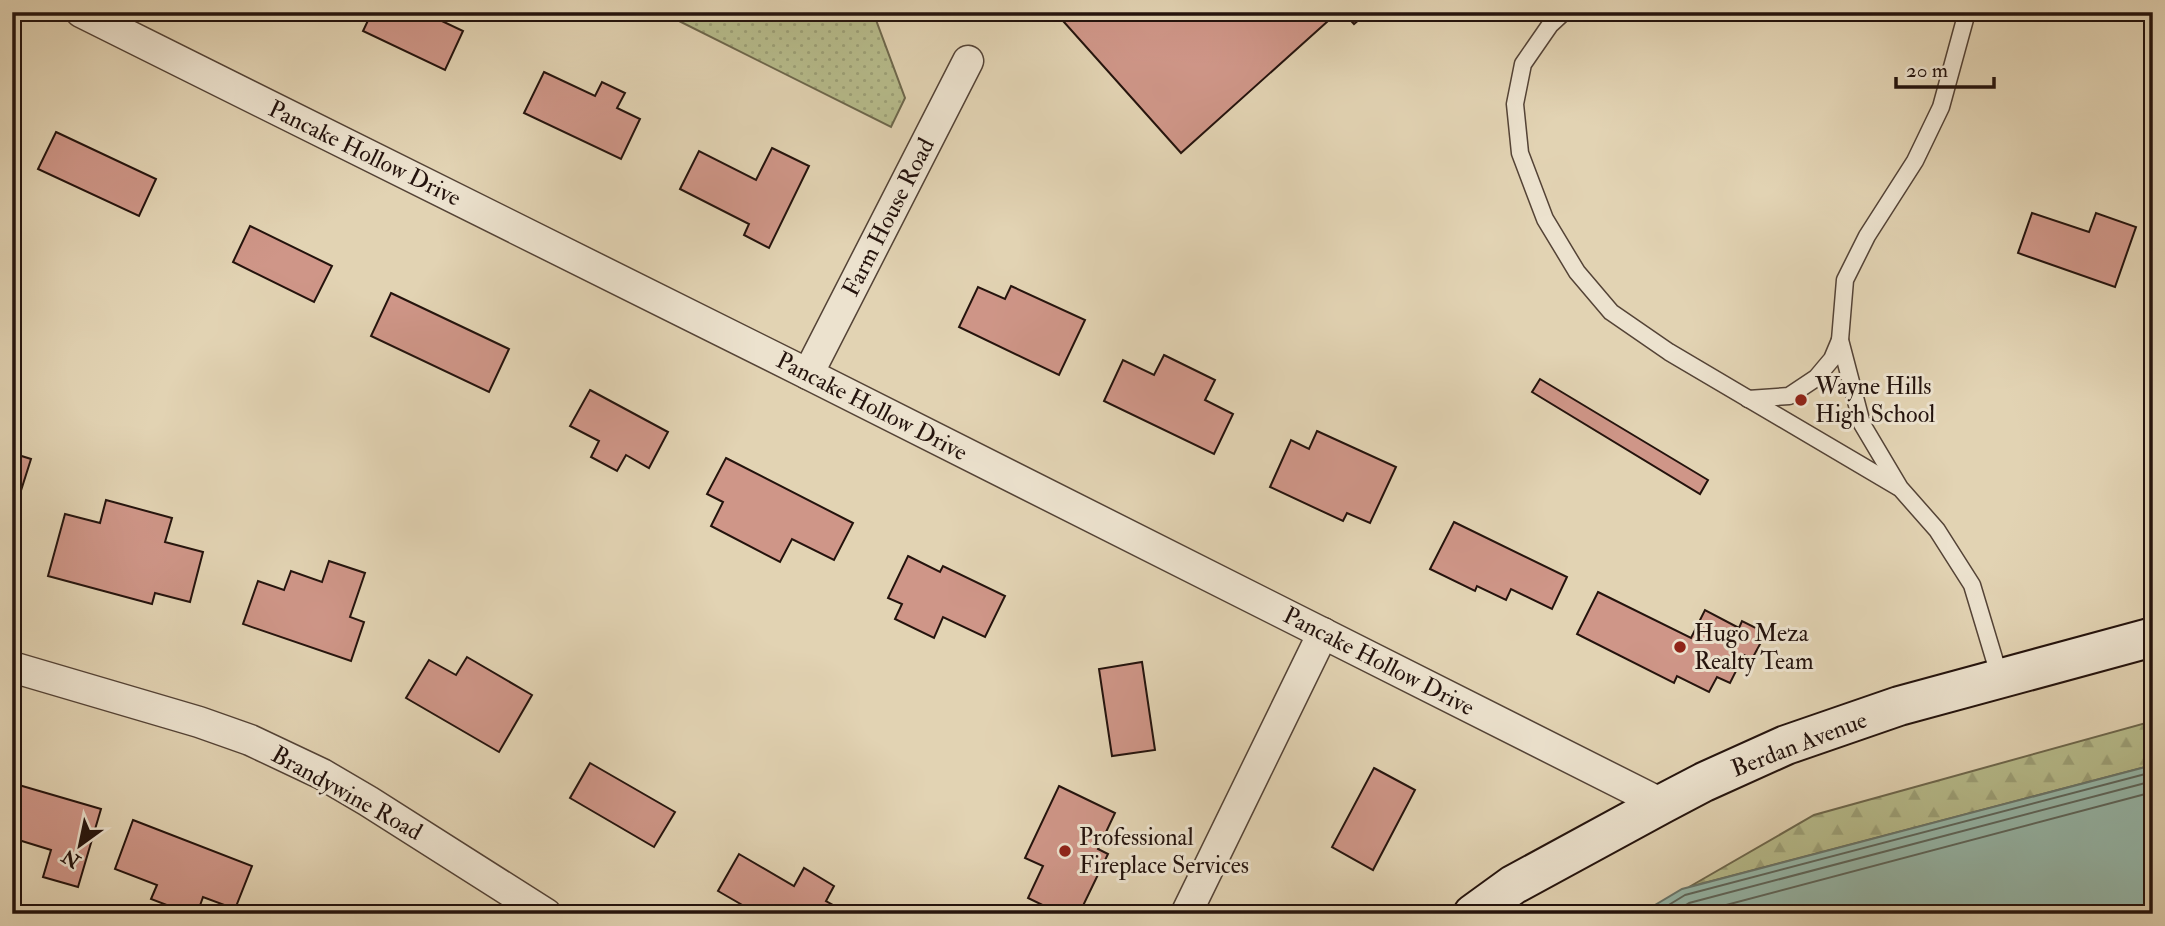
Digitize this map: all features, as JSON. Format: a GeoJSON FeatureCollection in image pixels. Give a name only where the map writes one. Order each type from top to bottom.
{"type":"FeatureCollection","features":[{"type":"Feature","properties":{"kind":"main road","name":"Berdan Avenue"},"geometry":{"type":"LineString","coordinates":[[1473,914],[1513,885],[1662,804],[1786,745],[1899,706],[2153,637]]}},
{"type":"Feature","properties":{"kind":"street","name":"Pancake Hollow Drive"},"geometry":{"type":"LineString","coordinates":[[81,12],[1662,804]]}},
{"type":"Feature","properties":{"kind":"street","name":"Farm House Road"},"geometry":{"type":"LineString","coordinates":[[808,374],[968,61]]}},
{"type":"Feature","properties":{"kind":"street"},"geometry":{"type":"LineString","coordinates":[[1186,914],[1323,633]]}},
{"type":"Feature","properties":{"kind":"street","name":"Brandywine Road"},"geometry":{"type":"LineString","coordinates":[[12,667],[199,722],[250,740],[322,774],[546,914]]}},
{"type":"Feature","properties":{"kind":"lane"},"geometry":{"type":"LineString","coordinates":[[1564,12],[1550,25],[1523,64],[1516,104],[1520,153],[1545,219],[1577,272],[1611,312],[1677,358],[1900,488]]}},
{"type":"Feature","properties":{"kind":"lane"},"geometry":{"type":"LineString","coordinates":[[1967,12],[1941,107],[1914,161],[1867,236],[1844,280],[1840,340],[1862,424],[1900,488],[1937,530],[1972,585],[2000,678]]}},
{"type":"Feature","properties":{"kind":"lane"},"geometry":{"type":"LineString","coordinates":[[1748,399],[1789,396],[1816,378],[1832,359],[1840,340]]}},
{"type":"Feature","properties":{"kind":"green space"},"geometry":{"type":"Polygon","coordinates":[[[661,12],[873,12],[905,98],[891,127],[661,12]]]}},
{"type":"Feature","properties":{"kind":"green space"},"geometry":{"type":"Polygon","coordinates":[[[2153,721],[2153,765],[1689,887],[1814,815],[2153,721]]]}},
{"type":"Feature","properties":{"kind":"water"},"geometry":{"type":"Polygon","coordinates":[[[2153,765],[2153,914],[1640,914],[1682,889],[2153,765]]]}},
{"type":"Feature","properties":{"kind":"building"},"geometry":{"type":"Polygon","coordinates":[[[372,12],[423,12],[463,31],[445,70],[363,31],[372,12]]]}},
{"type":"Feature","properties":{"kind":"building"},"geometry":{"type":"Polygon","coordinates":[[[1055,12],[1338,12],[1181,153],[1055,12]]]}},
{"type":"Feature","properties":{"kind":"building"},"geometry":{"type":"Polygon","coordinates":[[[1343,12],[1368,12],[1354,24],[1343,12]]]}},
{"type":"Feature","properties":{"kind":"building"},"geometry":{"type":"Polygon","coordinates":[[[544,72],[595,96],[602,82],[625,93],[617,108],[640,119],[621,159],[524,113],[544,72]]]}},
{"type":"Feature","properties":{"kind":"building"},"geometry":{"type":"Polygon","coordinates":[[[56,132],[156,179],[139,216],[38,169],[56,132]]]}},
{"type":"Feature","properties":{"kind":"building"},"geometry":{"type":"Polygon","coordinates":[[[772,148],[809,166],[769,248],[744,235],[749,224],[680,189],[699,151],[756,180],[772,148]]]}},
{"type":"Feature","properties":{"kind":"building"},"geometry":{"type":"Polygon","coordinates":[[[2032,213],[2089,232],[2096,213],[2136,227],[2115,287],[2018,253],[2032,213]]]}},
{"type":"Feature","properties":{"kind":"building"},"geometry":{"type":"Polygon","coordinates":[[[250,226],[332,266],[314,302],[233,262],[250,226]]]}},
{"type":"Feature","properties":{"kind":"building"},"geometry":{"type":"Polygon","coordinates":[[[1011,286],[1085,320],[1059,375],[959,327],[978,287],[1005,299],[1011,286]]]}},
{"type":"Feature","properties":{"kind":"building"},"geometry":{"type":"Polygon","coordinates":[[[391,293],[509,349],[489,392],[371,336],[391,293]]]}},
{"type":"Feature","properties":{"kind":"building"},"geometry":{"type":"Polygon","coordinates":[[[1164,355],[1215,380],[1205,400],[1233,414],[1214,454],[1104,401],[1123,360],[1154,375],[1164,355]]]}},
{"type":"Feature","properties":{"kind":"building"},"geometry":{"type":"Polygon","coordinates":[[[1540,379],[1708,480],[1700,494],[1532,392],[1540,379]]]}},
{"type":"Feature","properties":{"kind":"building"},"geometry":{"type":"Polygon","coordinates":[[[590,390],[668,432],[649,468],[626,455],[617,471],[591,457],[599,441],[570,426],[590,390]]]}},
{"type":"Feature","properties":{"kind":"building"},"geometry":{"type":"Polygon","coordinates":[[[1317,431],[1396,467],[1370,523],[1347,513],[1343,521],[1270,487],[1291,440],[1309,449],[1317,431]]]}},
{"type":"Feature","properties":{"kind":"building"},"geometry":{"type":"Polygon","coordinates":[[[12,453],[31,459],[12,519],[12,453]]]}},
{"type":"Feature","properties":{"kind":"building"},"geometry":{"type":"Polygon","coordinates":[[[726,458],[853,523],[834,560],[792,539],[780,562],[711,526],[723,502],[707,494],[726,458]]]}},
{"type":"Feature","properties":{"kind":"building"},"geometry":{"type":"Polygon","coordinates":[[[106,500],[172,518],[165,542],[203,552],[190,602],[155,593],[152,604],[48,576],[65,514],[100,523],[106,500]]]}},
{"type":"Feature","properties":{"kind":"building"},"geometry":{"type":"Polygon","coordinates":[[[1454,522],[1567,577],[1552,609],[1511,589],[1506,600],[1477,586],[1475,591],[1430,569],[1454,522]]]}},
{"type":"Feature","properties":{"kind":"building"},"geometry":{"type":"Polygon","coordinates":[[[908,556],[940,572],[943,566],[1005,596],[985,637],[943,617],[934,638],[895,619],[902,604],[888,598],[908,556]]]}},
{"type":"Feature","properties":{"kind":"building"},"geometry":{"type":"Polygon","coordinates":[[[329,561],[365,573],[350,617],[364,622],[351,661],[243,624],[258,581],[284,590],[291,571],[322,582],[329,561]]]}},
{"type":"Feature","properties":{"kind":"building","name":"Hugo Meza Realty Team"},"geometry":{"type":"Polygon","coordinates":[[[1598,592],[1691,638],[1705,610],[1739,628],[1742,621],[1766,633],[1752,659],[1744,655],[1730,683],[1717,677],[1709,692],[1677,676],[1674,683],[1577,634],[1598,592]]]}},
{"type":"Feature","properties":{"kind":"building"},"geometry":{"type":"Polygon","coordinates":[[[467,657],[532,695],[499,752],[406,698],[429,660],[456,675],[467,657]]]}},
{"type":"Feature","properties":{"kind":"building"},"geometry":{"type":"Polygon","coordinates":[[[1142,662],[1155,750],[1112,756],[1099,669],[1142,662]]]}},
{"type":"Feature","properties":{"kind":"building"},"geometry":{"type":"Polygon","coordinates":[[[590,763],[675,812],[654,847],[570,798],[590,763]]]}},
{"type":"Feature","properties":{"kind":"building"},"geometry":{"type":"Polygon","coordinates":[[[1374,768],[1415,790],[1373,870],[1332,847],[1374,768]]]}},
{"type":"Feature","properties":{"kind":"building"},"geometry":{"type":"Polygon","coordinates":[[[12,783],[101,809],[78,887],[43,877],[51,850],[12,838],[12,783]]]}},
{"type":"Feature","properties":{"kind":"building","name":"Professional Fireplace Services"},"geometry":{"type":"Polygon","coordinates":[[[1059,786],[1115,813],[1098,849],[1108,854],[1079,914],[1061,914],[1028,898],[1043,866],[1025,858],[1059,786]]]}},
{"type":"Feature","properties":{"kind":"building"},"geometry":{"type":"Polygon","coordinates":[[[133,820],[252,866],[235,909],[203,897],[197,914],[190,914],[151,899],[157,885],[115,869],[133,820]]]}},
{"type":"Feature","properties":{"kind":"building"},"geometry":{"type":"Polygon","coordinates":[[[739,854],[794,886],[804,868],[834,886],[826,901],[849,914],[758,914],[718,891],[739,854]]]}},
{"type":"Feature","properties":{"kind":"place","name":"Wayne Hills High School"},"geometry":{"type":"Point","coordinates":[1801,400]}},
{"type":"Feature","properties":{"kind":"place","name":"Hugo Meza Realty Team"},"geometry":{"type":"Point","coordinates":[1680,647]}},
{"type":"Feature","properties":{"kind":"place","name":"Professional Fireplace Services"},"geometry":{"type":"Point","coordinates":[1065,851]}}]}
